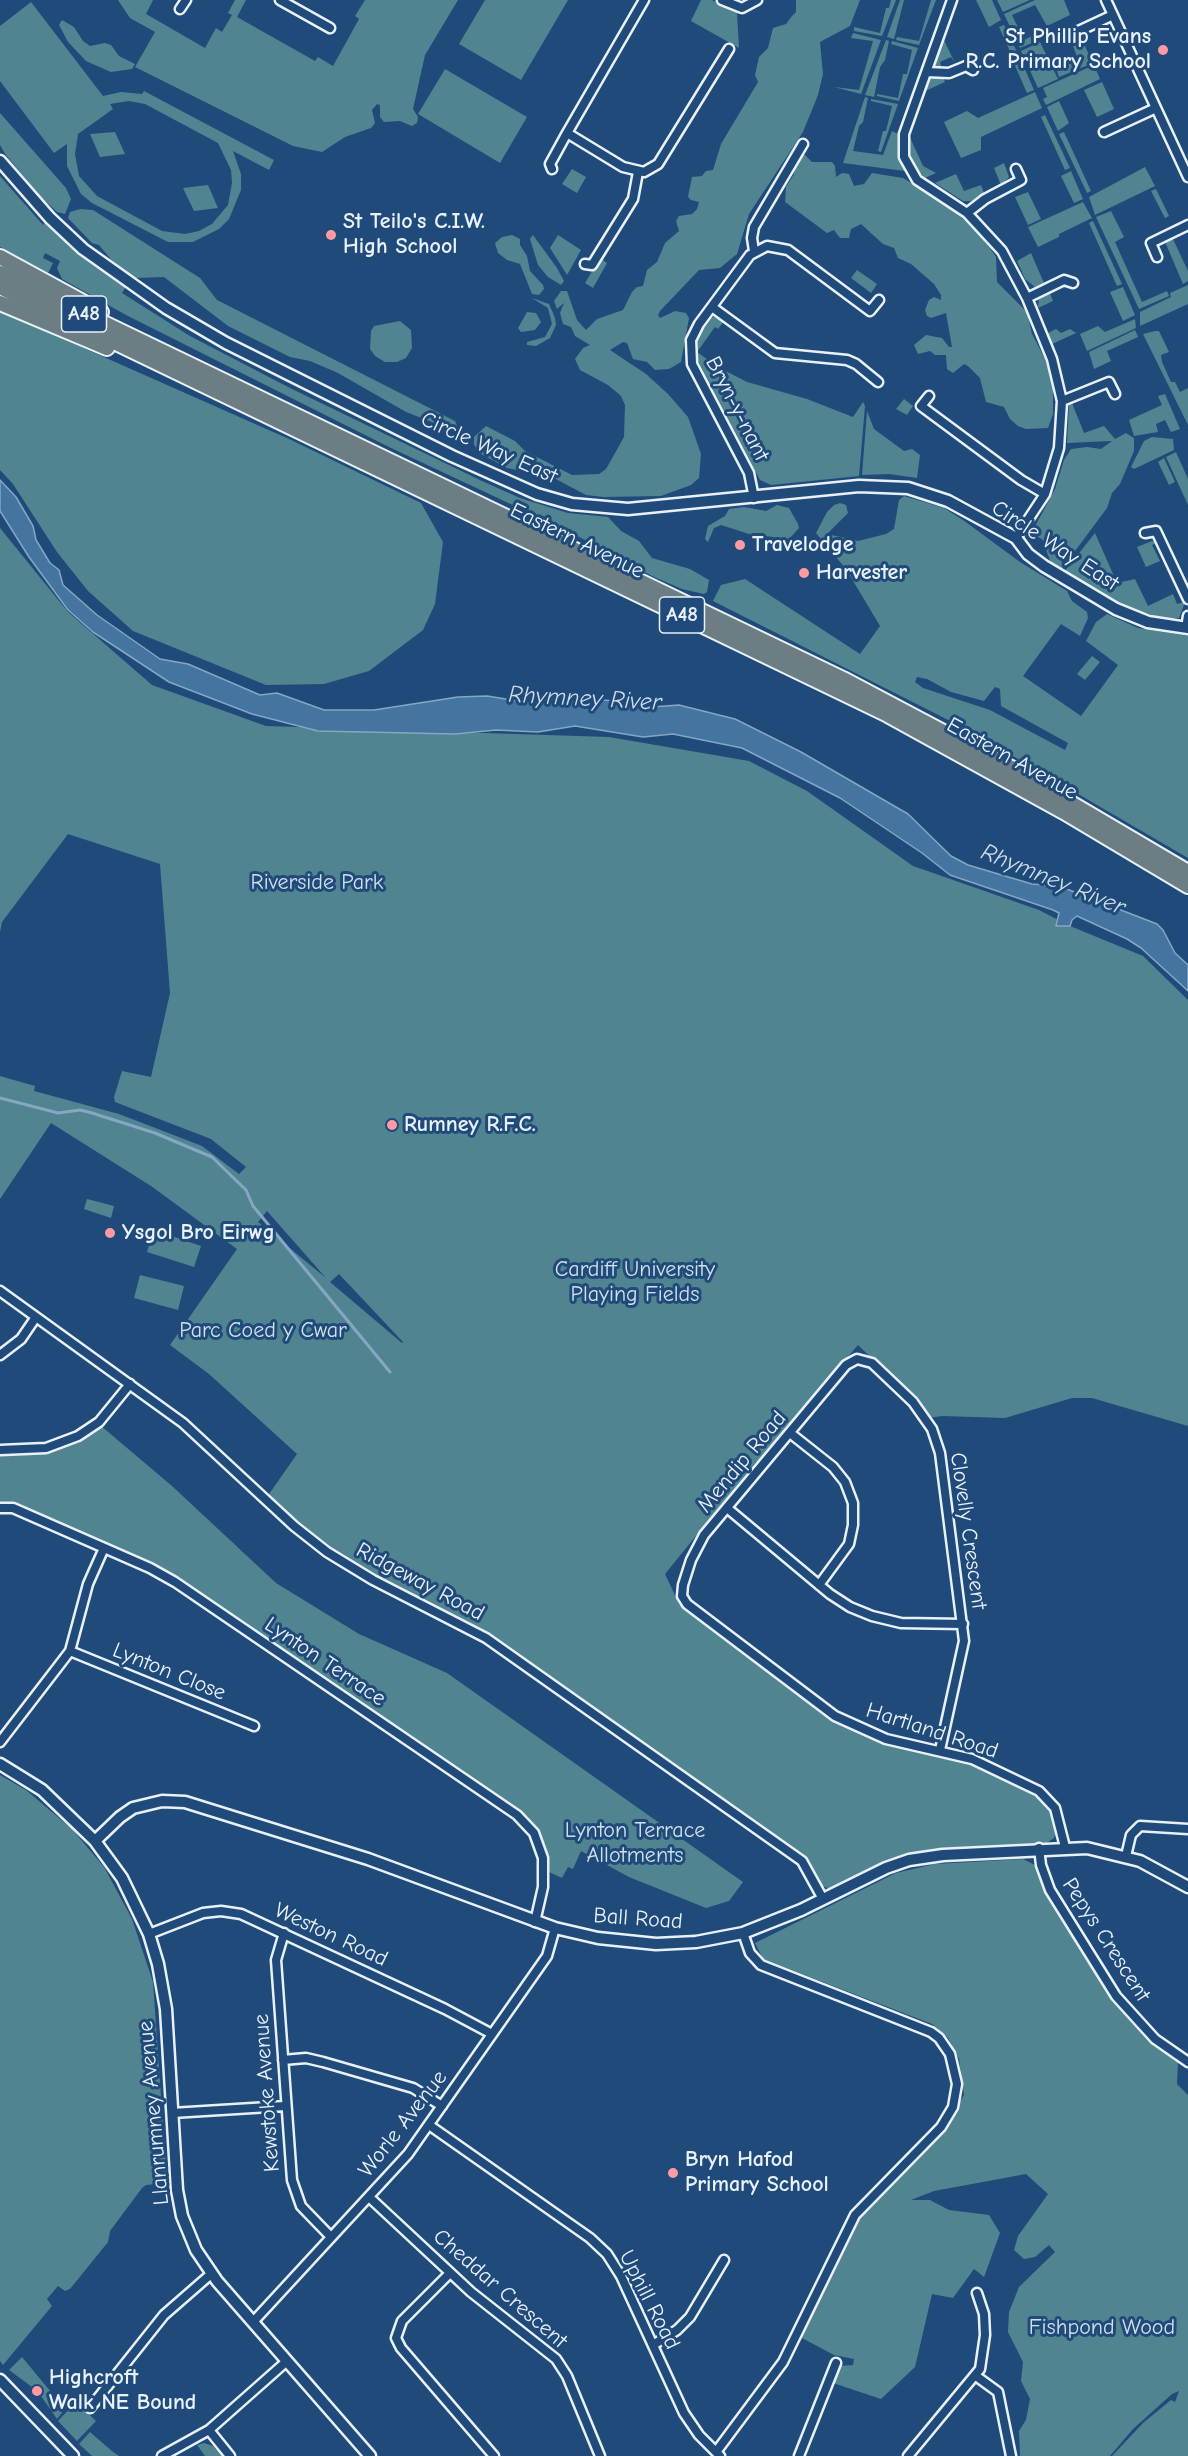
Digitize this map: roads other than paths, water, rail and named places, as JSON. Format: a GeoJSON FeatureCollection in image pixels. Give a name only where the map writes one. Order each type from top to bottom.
{"type":"FeatureCollection","features":[{"type":"Feature","properties":{"kind":"highway","name":"A48"},"geometry":{"type":"LineString","coordinates":[[0,257],[108,316],[166,360]]}},
{"type":"Feature","properties":{"kind":"highway","name":"Eastern Avenue"},"geometry":{"type":"LineString","coordinates":[[0,273],[166,360],[888,715],[1054,807],[1188,886]]}},
{"type":"Feature","properties":{"kind":"highway","name":"Eastern Avenue"},"geometry":{"type":"LineString","coordinates":[[0,287],[166,360],[882,698],[1023,774],[1188,872]]}},
{"type":"Feature","properties":{"kind":"highway","name":"A48"},"geometry":{"type":"LineString","coordinates":[[0,303],[98,344],[166,360]]}},
{"type":"Feature","properties":{"kind":"street"},"geometry":{"type":"LineString","coordinates":[[180,9],[186,0]]}},
{"type":"Feature","properties":{"kind":"street"},"geometry":{"type":"LineString","coordinates":[[280,0],[330,28]]}},
{"type":"Feature","properties":{"kind":"street"},"geometry":{"type":"LineString","coordinates":[[552,169],[550,164],[644,0]]}},
{"type":"Feature","properties":{"kind":"street"},"geometry":{"type":"LineString","coordinates":[[722,0],[742,8],[757,0]]}},
{"type":"Feature","properties":{"kind":"street"},"geometry":{"type":"LineString","coordinates":[[952,0],[904,134],[904,157],[917,180],[967,213],[1002,251],[1027,298],[1052,359],[1062,401],[1059,448],[1045,494],[1016,538]]}},
{"type":"Feature","properties":{"kind":"street"},"geometry":{"type":"LineString","coordinates":[[1106,0],[1188,177]]}},
{"type":"Feature","properties":{"kind":"street"},"geometry":{"type":"LineString","coordinates":[[1070,35],[1113,15]]}},
{"type":"Feature","properties":{"kind":"street"},"geometry":{"type":"LineString","coordinates":[[567,133],[622,167],[638,172],[653,168],[665,156],[729,49]]}},
{"type":"Feature","properties":{"kind":"street"},"geometry":{"type":"LineString","coordinates":[[927,72],[949,73],[966,66],[973,70]]}},
{"type":"Feature","properties":{"kind":"street"},"geometry":{"type":"LineString","coordinates":[[1104,132],[1156,108]]}},
{"type":"Feature","properties":{"kind":"street"},"geometry":{"type":"LineString","coordinates":[[802,144],[754,227],[752,238],[754,251],[773,245],[788,250],[870,311],[879,300]]}},
{"type":"Feature","properties":{"kind":"street","name":"Circle Way East"},"geometry":{"type":"LineString","coordinates":[[0,161],[38,205],[83,249],[166,308],[226,343],[493,475],[555,500],[601,508],[648,508],[859,486],[908,488],[948,501],[1016,538],[1028,554],[1044,566],[1116,609],[1148,622],[1187,628]]}},
{"type":"Feature","properties":{"kind":"street"},"geometry":{"type":"LineString","coordinates":[[967,213],[985,199],[1021,180],[1016,169]]}},
{"type":"Feature","properties":{"kind":"street"},"geometry":{"type":"LineString","coordinates":[[585,264],[592,266],[633,199],[638,172]]}},
{"type":"Feature","properties":{"kind":"street"},"geometry":{"type":"LineString","coordinates":[[1157,257],[1151,243],[1188,225]]}},
{"type":"Feature","properties":{"kind":"street","name":"Bryn-y-nant"},"geometry":{"type":"LineString","coordinates":[[754,251],[712,307],[691,340],[692,364],[749,473],[754,498]]}},
{"type":"Feature","properties":{"kind":"street"},"geometry":{"type":"LineString","coordinates":[[1027,298],[1064,280],[1073,283]]}},
{"type":"Feature","properties":{"kind":"street","name":"Bryn-y-nant"},"geometry":{"type":"LineString","coordinates":[[712,307],[775,353],[847,360],[856,364],[878,382]]}},
{"type":"Feature","properties":{"kind":"street"},"geometry":{"type":"LineString","coordinates":[[1062,401],[1109,382],[1115,394]]}},
{"type":"Feature","properties":{"kind":"street"},"geometry":{"type":"LineString","coordinates":[[929,396],[921,406],[1020,480],[1045,494]]}},
{"type":"Feature","properties":{"kind":"street"},"geometry":{"type":"LineString","coordinates":[[1145,533],[1156,531],[1188,599]]}},
{"type":"Feature","properties":{"kind":"street"},"geometry":{"type":"LineString","coordinates":[[1187,628],[1188,616]]}},
{"type":"Feature","properties":{"kind":"street","name":"Ridgeway Road"},"geometry":{"type":"LineString","coordinates":[[0,1291],[195,1432],[261,1496],[327,1552],[373,1580],[444,1615],[506,1651],[802,1861],[823,1899]]}},
{"type":"Feature","properties":{"kind":"street"},"geometry":{"type":"LineString","coordinates":[[0,1355],[21,1339],[36,1317]]}},
{"type":"Feature","properties":{"kind":"street","name":"Clovelly Crescent"},"geometry":{"type":"LineString","coordinates":[[849,1362],[857,1359],[872,1363],[918,1408],[935,1435],[944,1470],[963,1624],[963,1654],[940,1750]]}},
{"type":"Feature","properties":{"kind":"street","name":"Mendip Road"},"geometry":{"type":"LineString","coordinates":[[682,1596],[685,1578],[696,1548],[849,1362]]}},
{"type":"Feature","properties":{"kind":"street"},"geometry":{"type":"LineString","coordinates":[[0,1450],[46,1448],[78,1436],[99,1422],[129,1383]]}},
{"type":"Feature","properties":{"kind":"street"},"geometry":{"type":"LineString","coordinates":[[790,1433],[833,1467],[845,1482],[853,1503],[853,1525],[849,1545],[819,1585]]}},
{"type":"Feature","properties":{"kind":"street","name":"Lynton Terrace"},"geometry":{"type":"LineString","coordinates":[[0,1508],[14,1508],[175,1582],[517,1815],[534,1833],[543,1858],[543,1887],[535,1922]]}},
{"type":"Feature","properties":{"kind":"street"},"geometry":{"type":"LineString","coordinates":[[727,1508],[819,1585],[849,1607],[901,1623],[963,1624]]}},
{"type":"Feature","properties":{"kind":"street"},"geometry":{"type":"LineString","coordinates":[[0,1742],[70,1651],[88,1584],[104,1548]]}},
{"type":"Feature","properties":{"kind":"street","name":"Hartland Road"},"geometry":{"type":"LineString","coordinates":[[682,1596],[687,1604],[835,1716],[886,1738],[940,1750],[998,1770],[1039,1791],[1055,1808],[1065,1847]]}},
{"type":"Feature","properties":{"kind":"street","name":"Lynton Close"},"geometry":{"type":"LineString","coordinates":[[70,1651],[254,1726]]}},
{"type":"Feature","properties":{"kind":"street","name":"Llanrumney Avenue"},"geometry":{"type":"LineString","coordinates":[[0,1764],[58,1803],[95,1841],[122,1878],[149,1934],[158,1964],[166,2009],[176,2184],[182,2216],[196,2250],[211,2274],[370,2456]]}},
{"type":"Feature","properties":{"kind":"street","name":"Ball Road"},"geometry":{"type":"LineString","coordinates":[[95,1841],[133,1808],[162,1801],[185,1802],[348,1853],[535,1922],[598,1938],[656,1944],[696,1942],[743,1934],[823,1899],[880,1870],[909,1860],[943,1855],[1065,1847],[1099,1850],[1126,1856],[1152,1866],[1188,1887]]}},
{"type":"Feature","properties":{"kind":"street"},"geometry":{"type":"LineString","coordinates":[[1126,1856],[1131,1835],[1140,1826],[1188,1829]]}},
{"type":"Feature","properties":{"kind":"street","name":"Pepys Crescent"},"geometry":{"type":"LineString","coordinates":[[1039,1848],[1041,1865],[1050,1890],[1116,1996],[1155,2039],[1188,2062]]}},
{"type":"Feature","properties":{"kind":"street","name":"Weston Road"},"geometry":{"type":"LineString","coordinates":[[149,1934],[212,1911],[248,1916],[476,2024],[492,2034]]}},
{"type":"Feature","properties":{"kind":"street","name":"Worle Avenue"},"geometry":{"type":"LineString","coordinates":[[253,2322],[402,2162],[547,1956],[555,1928]]}},
{"type":"Feature","properties":{"kind":"street","name":"Kewstoke Avenue"},"geometry":{"type":"LineString","coordinates":[[284,1933],[276,1960],[285,2106],[294,2191],[306,2212],[331,2237]]}},
{"type":"Feature","properties":{"kind":"street"},"geometry":{"type":"LineString","coordinates":[[718,2454],[783,2362],[855,2215],[941,2127],[953,2108],[957,2084],[951,2054],[932,2032],[761,1965],[753,1958],[743,1934]]}},
{"type":"Feature","properties":{"kind":"street"},"geometry":{"type":"LineString","coordinates":[[283,2060],[306,2058],[322,2061],[413,2088],[442,2106]]}},
{"type":"Feature","properties":{"kind":"street"},"geometry":{"type":"LineString","coordinates":[[172,2113],[285,2106]]}},
{"type":"Feature","properties":{"kind":"street","name":"Uphill Road"},"geometry":{"type":"LineString","coordinates":[[429,2125],[600,2247],[621,2276],[684,2413],[699,2435],[718,2454]]}},
{"type":"Feature","properties":{"kind":"street","name":"Cheddar Crescent"},"geometry":{"type":"LineString","coordinates":[[369,2198],[450,2273],[561,2366],[600,2456]]}},
{"type":"Feature","properties":{"kind":"street"},"geometry":{"type":"LineString","coordinates":[[653,2345],[677,2330],[690,2317],[724,2260]]}},
{"type":"Feature","properties":{"kind":"street"},"geometry":{"type":"LineString","coordinates":[[450,2273],[402,2321],[396,2338],[401,2348],[494,2456]]}},
{"type":"Feature","properties":{"kind":"street"},"geometry":{"type":"LineString","coordinates":[[90,2408],[164,2315],[211,2274]]}},
{"type":"Feature","properties":{"kind":"street"},"geometry":{"type":"LineString","coordinates":[[908,2456],[976,2376],[983,2360],[984,2314],[977,2293]]}},
{"type":"Feature","properties":{"kind":"street"},"geometry":{"type":"LineString","coordinates":[[162,2456],[208,2430],[287,2361]]}},
{"type":"Feature","properties":{"kind":"street"},"geometry":{"type":"LineString","coordinates":[[799,2456],[836,2363]]}},
{"type":"Feature","properties":{"kind":"street"},"geometry":{"type":"LineString","coordinates":[[976,2376],[998,2392],[1011,2456]]}},
{"type":"Feature","properties":{"kind":"street"},"geometry":{"type":"LineString","coordinates":[[0,2380],[73,2456]]}},
{"type":"Feature","properties":{"kind":"street"},"geometry":{"type":"LineString","coordinates":[[208,2430],[230,2456]]}},
{"type":"Feature","properties":{"kind":"water","name":"Rhymney River"},"geometry":{"type":"Polygon","coordinates":[[[0,480],[16,497],[33,526],[36,540],[50,563],[59,570],[63,585],[97,615],[160,659],[188,664],[260,695],[277,693],[324,710],[374,710],[458,697],[487,696],[531,703],[561,697],[629,702],[652,707],[679,705],[735,719],[801,752],[908,814],[951,856],[968,865],[1032,884],[1059,886],[1157,924],[1163,930],[1175,953],[1188,965],[1188,991],[1141,948],[1127,939],[1077,916],[1072,920],[1070,926],[1056,926],[1059,913],[1053,910],[950,875],[922,853],[840,798],[742,748],[673,734],[643,737],[575,726],[538,732],[496,730],[455,734],[318,731],[252,714],[169,682],[93,632],[68,610],[29,557],[0,511],[0,480]]]}},
{"type":"Feature","properties":{"kind":"waterway"},"geometry":{"type":"LineString","coordinates":[[0,1098],[58,1113],[80,1110],[92,1113],[155,1133],[212,1157],[246,1190],[253,1206],[390,1372]]}},
{"type":"Feature","properties":{"kind":"place","name":"St Phillip Evans R.C. Primary School"},"geometry":{"type":"Point","coordinates":[1163,50]}},
{"type":"Feature","properties":{"kind":"place","name":"St Teilo's C.I.W. High School"},"geometry":{"type":"Point","coordinates":[331,235]}},
{"type":"Feature","properties":{"kind":"place","name":"Travelodge"},"geometry":{"type":"Point","coordinates":[740,545]}},
{"type":"Feature","properties":{"kind":"place","name":"Harvester"},"geometry":{"type":"Point","coordinates":[804,573]}},
{"type":"Feature","properties":{"kind":"place","name":"Rumney R.F.C."},"geometry":{"type":"Point","coordinates":[392,1125]}},
{"type":"Feature","properties":{"kind":"place","name":"Ysgol Bro Eirwg"},"geometry":{"type":"Point","coordinates":[110,1233]}},
{"type":"Feature","properties":{"kind":"place","name":"Bryn Hafod Primary School"},"geometry":{"type":"Point","coordinates":[673,2173]}},
{"type":"Feature","properties":{"kind":"place","name":"Highcroft Walk NE Bound"},"geometry":{"type":"Point","coordinates":[37,2391]}},
{"type":"Feature","properties":{"kind":"park label","name":"Riverside Park"},"geometry":{"type":"Point","coordinates":[317,883]}},
{"type":"Feature","properties":{"kind":"park label","name":"Cardiff University Playing Fields"},"geometry":{"type":"Point","coordinates":[635,1282]}},
{"type":"Feature","properties":{"kind":"park label","name":"Parc Coed y Cwar"},"geometry":{"type":"Point","coordinates":[263,1331]}},
{"type":"Feature","properties":{"kind":"park label","name":"Lynton Terrace Allotments"},"geometry":{"type":"Point","coordinates":[635,1844]}},
{"type":"Feature","properties":{"kind":"park label","name":"Fishpond Wood"},"geometry":{"type":"Point","coordinates":[1102,2328]}}]}
